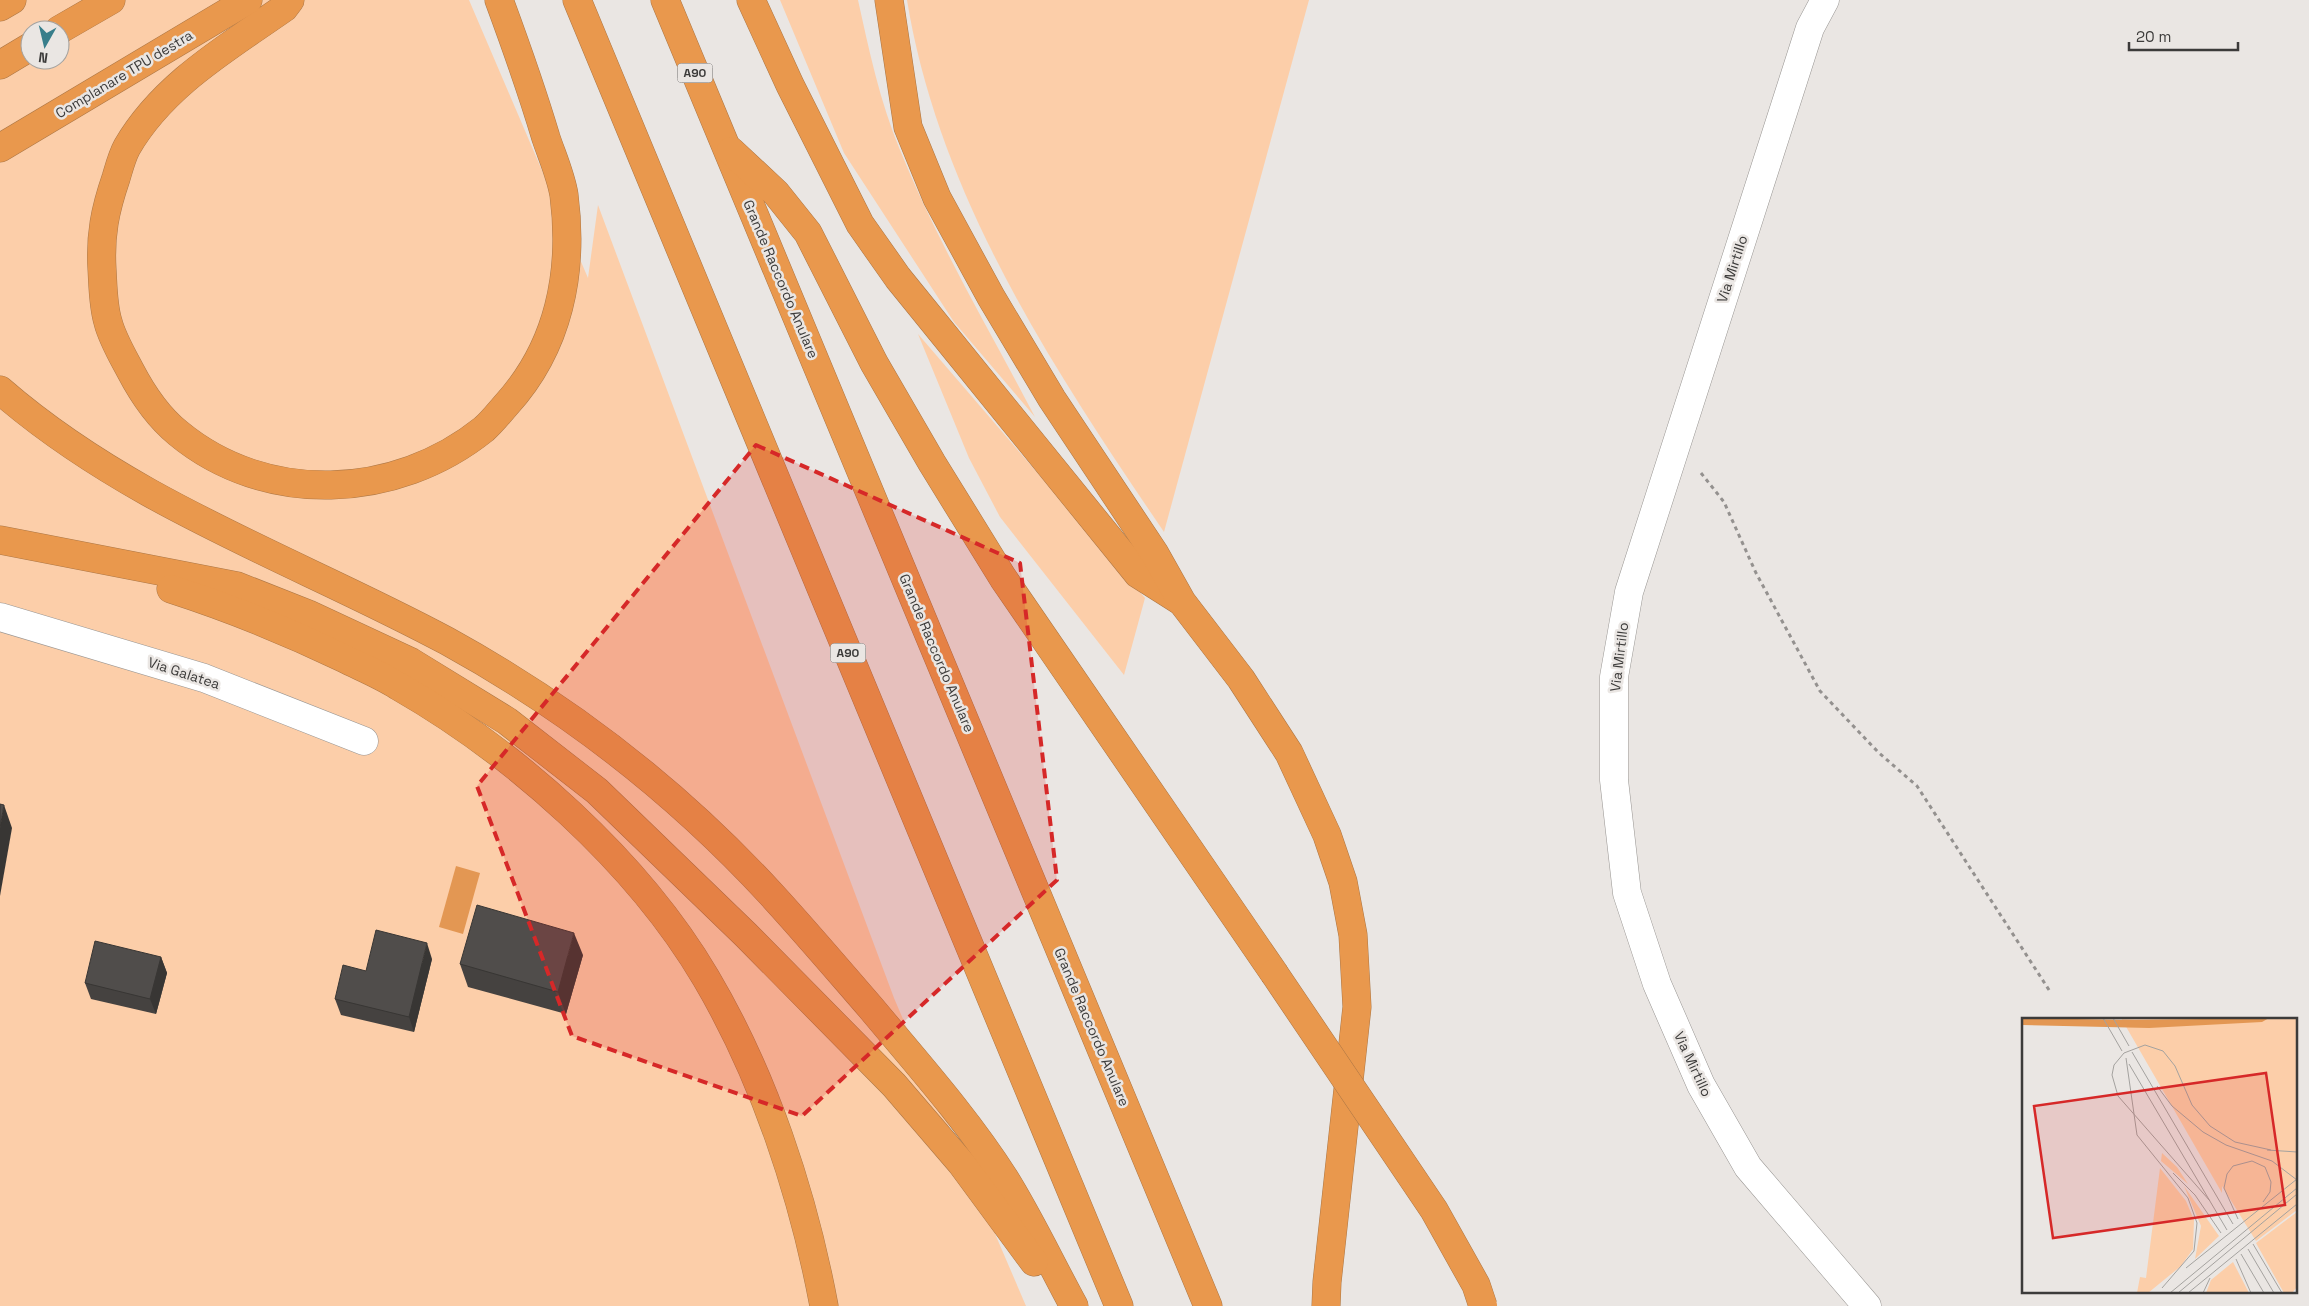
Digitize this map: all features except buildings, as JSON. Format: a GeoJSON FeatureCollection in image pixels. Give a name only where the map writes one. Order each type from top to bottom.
{"type":"FeatureCollection","features":[{"type":"Feature","properties":{"kind":"highway"},"geometry":{"type":"LineString","coordinates":[[0,7],[12,0]]}},
{"type":"Feature","properties":{"kind":"highway"},"geometry":{"type":"LineString","coordinates":[[70,24],[110,0]]}},
{"type":"Feature","properties":{"kind":"highway","name":"Complanare TPU destra"},"geometry":{"type":"LineString","coordinates":[[0,148],[248,0]]}},
{"type":"Feature","properties":{"kind":"highway"},"geometry":{"type":"LineString","coordinates":[[290,0],[284,8],[200,66],[152,110],[125,150],[108,202],[100,239],[108,321],[125,361],[144,396],[176,432],[213,457],[262,477],[312,485],[363,484],[408,472],[450,452],[486,427],[525,384],[549,340],[564,287],[567,245],[564,192],[532,92],[499,0]]}},
{"type":"Feature","properties":{"kind":"highway","name":"A90"},"geometry":{"type":"LineString","coordinates":[[577,0],[1119,1306]]}},
{"type":"Feature","properties":{"kind":"highway","name":"Grande Raccordo Anulare"},"geometry":{"type":"LineString","coordinates":[[665,0],[1208,1306]]}},
{"type":"Feature","properties":{"kind":"highway"},"geometry":{"type":"LineString","coordinates":[[751,0],[790,85],[860,224],[898,278],[1138,574],[1182,602]]}},
{"type":"Feature","properties":{"kind":"highway"},"geometry":{"type":"LineString","coordinates":[[888,0],[908,127],[937,198],[991,297],[1052,399],[1154,554],[1182,602],[1241,679],[1289,753],[1327,835],[1343,882],[1353,936],[1357,1007],[1326,1306]]}},
{"type":"Feature","properties":{"kind":"highway"},"geometry":{"type":"LineString","coordinates":[[0,65],[20,53]]}},
{"type":"Feature","properties":{"kind":"highway"},"geometry":{"type":"LineString","coordinates":[[725,145],[776,192],[808,233],[874,363],[932,464],[1003,578],[1434,1210],[1476,1286],[1483,1306]]}},
{"type":"Feature","properties":{"kind":"highway"},"geometry":{"type":"LineString","coordinates":[[0,390],[39,422],[96,462],[189,516],[410,622],[487,664],[523,686],[604,743],[673,799],[714,836],[770,893],[921,1068],[1005,1180],[1074,1306]]}},
{"type":"Feature","properties":{"kind":"highway"},"geometry":{"type":"LineString","coordinates":[[0,540],[237,586],[308,614],[412,662],[508,721],[598,791],[732,921],[894,1085],[962,1163],[1038,1267],[1074,1306]]}},
{"type":"Feature","properties":{"kind":"highway"},"geometry":{"type":"LineString","coordinates":[[60,553],[228,607],[298,637],[398,685],[491,746],[568,812],[624,868],[675,931],[706,978],[736,1036],[765,1099],[784,1154],[805,1227],[824,1306]]}},
{"type":"Feature","properties":{"kind":"street","name":"Via Mirtillo"},"geometry":{"type":"LineString","coordinates":[[1825,0],[1810,28],[1628,592],[1614,677],[1614,780],[1627,893],[1657,984],[1701,1085],[1748,1166],[1867,1306]]}},
{"type":"Feature","properties":{"kind":"street","name":"Via Galatea"},"geometry":{"type":"LineString","coordinates":[[0,617],[204,678],[364,741]]}},
{"type":"Feature","properties":{"kind":"path"},"geometry":{"type":"LineString","coordinates":[[1677,441],[1724,502],[1756,573],[1820,691],[1878,752],[1917,786],[2051,993]]}},
{"type":"Feature","properties":{"kind":"highlighted area"},"geometry":{"type":"Polygon","coordinates":[[[756,445],[1020,563],[1057,880],[802,1116],[572,1036],[477,786],[756,445]]]}},
{"type":"Feature","properties":{"kind":"shaded area"},"geometry":{"type":"Polygon","coordinates":[[[0,0],[469,0],[588,278],[598,205],[894,998],[1026,1306],[0,1306],[0,0]]]}},
{"type":"Feature","properties":{"kind":"shaded area"},"geometry":{"type":"Polygon","coordinates":[[[780,0],[858,0],[876,76],[900,150],[947,252],[1035,417],[954,322],[844,153],[780,0]]]}},
{"type":"Feature","properties":{"kind":"shaded area"},"geometry":{"type":"Polygon","coordinates":[[[907,0],[1309,0],[1164,532],[1082,408],[1043,344],[1006,279],[973,212],[945,143],[923,73],[907,0]]]}},
{"type":"Feature","properties":{"kind":"shaded area"},"geometry":{"type":"Polygon","coordinates":[[[918,334],[1145,598],[1124,675],[1000,517],[969,458],[918,334]]]}},
{"type":"Feature","properties":{"kind":"shaded area"},"geometry":{"type":"Polygon","coordinates":[[[456,866],[480,873],[463,934],[439,927],[456,866]]]}}]}
